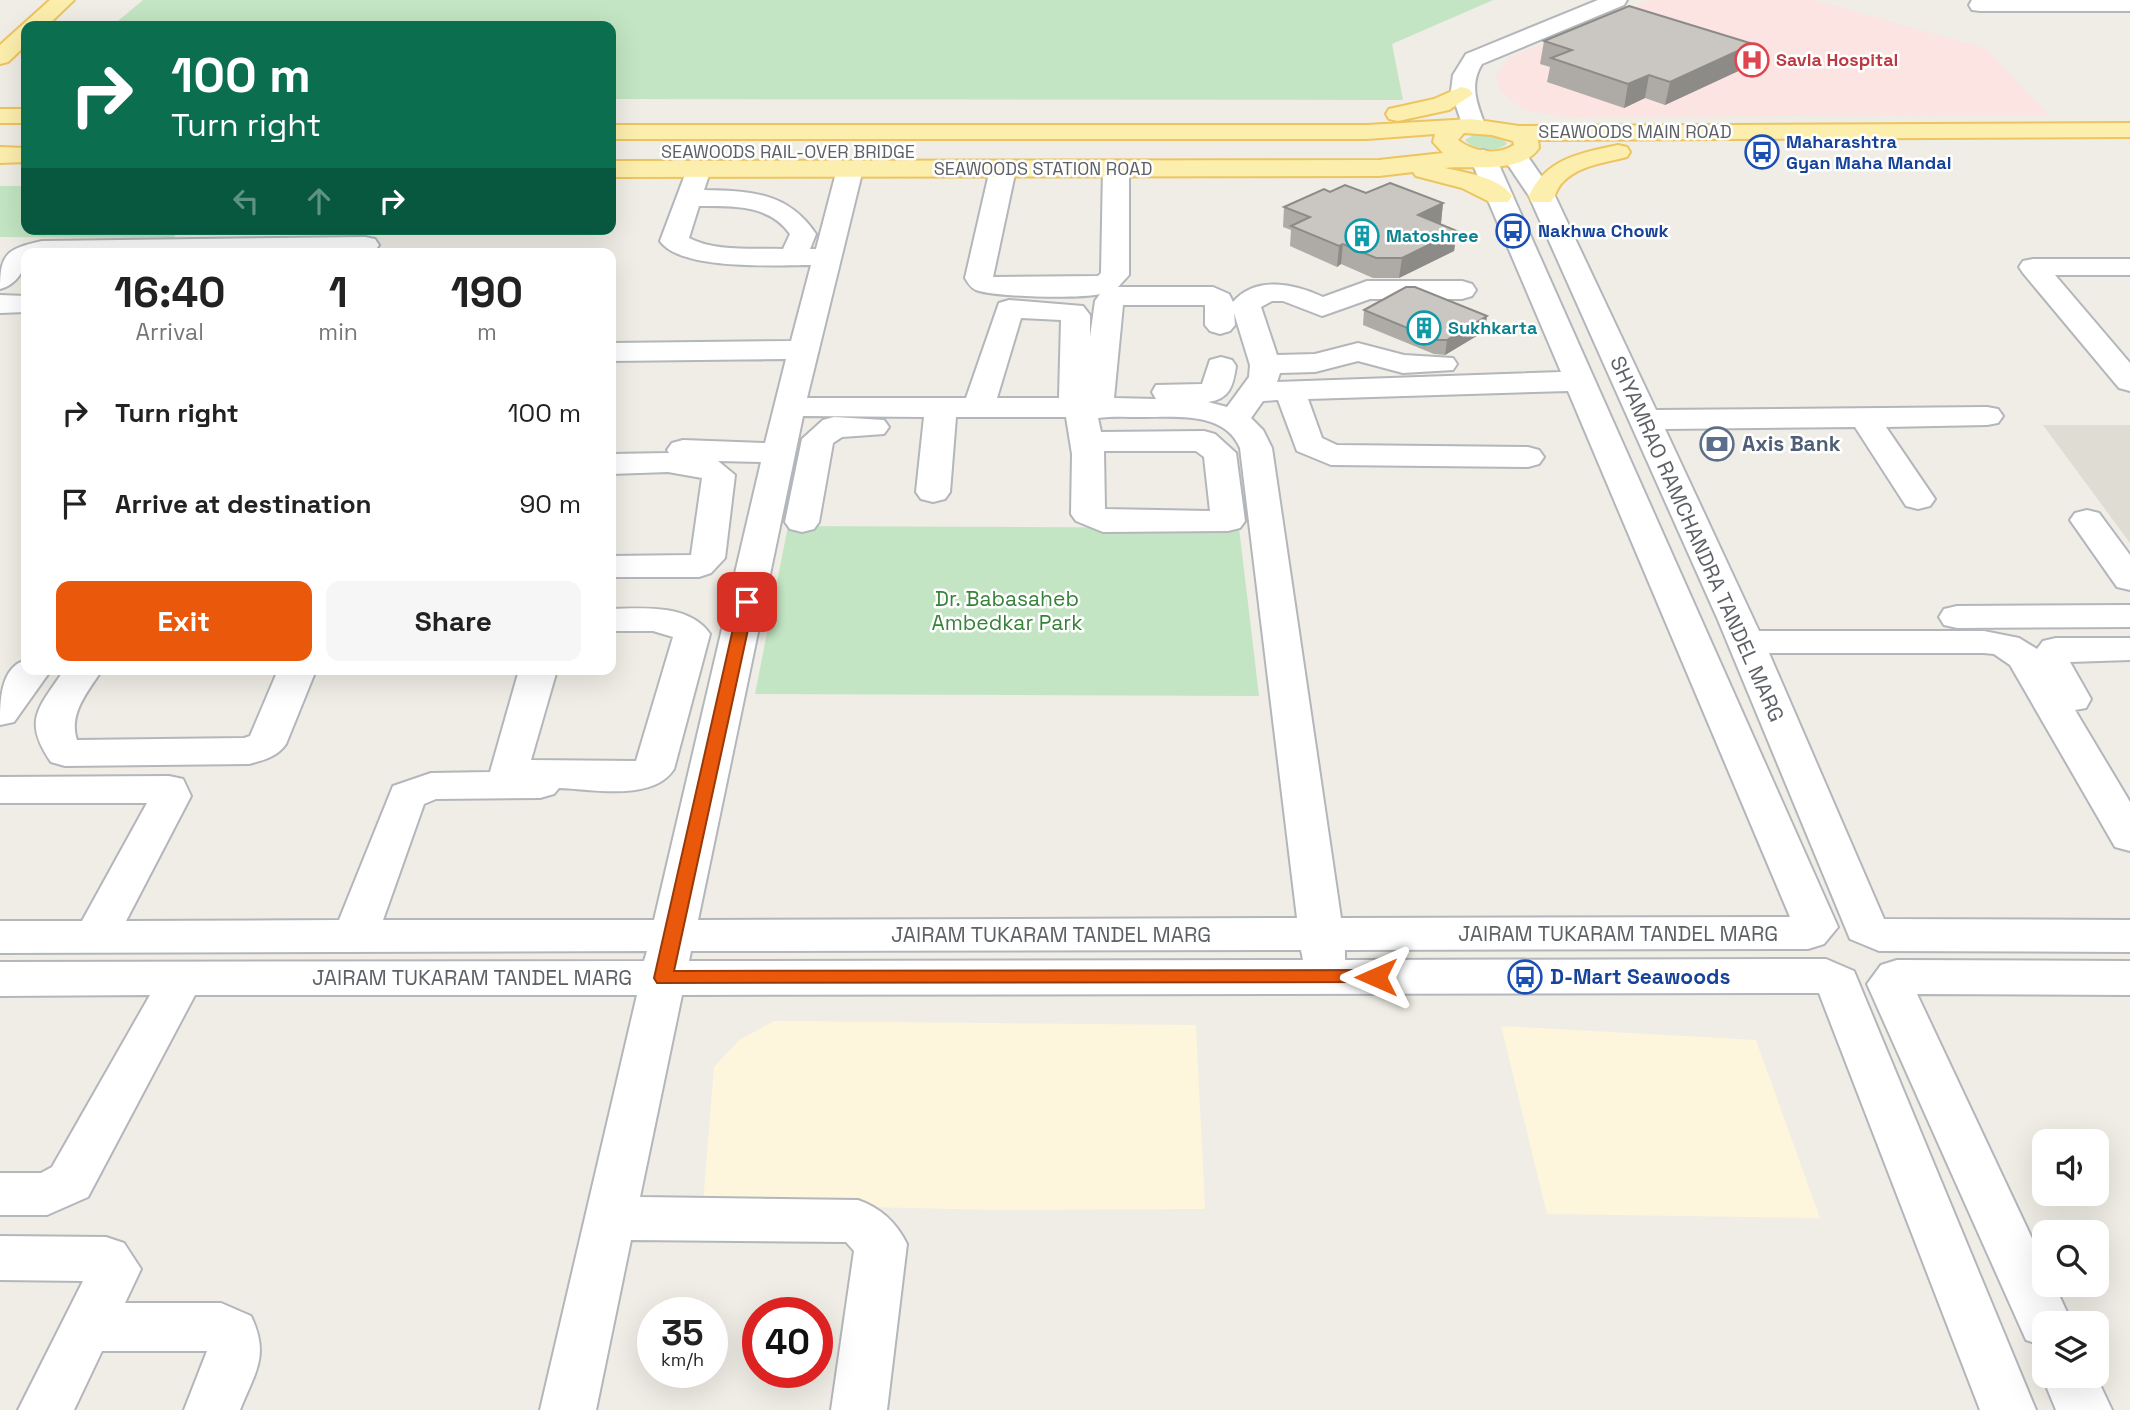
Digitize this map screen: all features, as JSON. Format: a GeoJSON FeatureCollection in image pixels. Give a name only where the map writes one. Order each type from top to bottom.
{"type":"FeatureCollection","features":[{"type":"Feature","properties":{"kind":"main road"},"geometry":{"type":"LineString","coordinates":[[40,21],[64,0]]}},
{"type":"Feature","properties":{"kind":"main road"},"geometry":{"type":"LineString","coordinates":[[0,57],[21,38]]}},
{"type":"Feature","properties":{"kind":"main road"},"geometry":{"type":"LineString","coordinates":[[1361,116],[1428,108],[1461,94]]}},
{"type":"Feature","properties":{"kind":"main road"},"geometry":{"type":"LineString","coordinates":[[0,116],[21,116]]}},
{"type":"Feature","properties":{"kind":"main road"},"geometry":{"type":"LineString","coordinates":[[616,116],[1361,116],[1464,127],[1497,127],[1497,152],[1445,142],[1448,132],[1464,127]]}},
{"type":"Feature","properties":{"kind":"main road","name":"SEAWOODS RAIL-OVER BRIDGE"},"geometry":{"type":"LineString","coordinates":[[616,153],[1464,127]]}},
{"type":"Feature","properties":{"kind":"main road","name":"SEAWOODS MAIN ROAD"},"geometry":{"type":"LineString","coordinates":[[1497,152],[2130,130]]}},
{"type":"Feature","properties":{"kind":"main road"},"geometry":{"type":"LineString","coordinates":[[0,132],[21,132]]}},
{"type":"Feature","properties":{"kind":"main road","name":"SEAWOODS RAIL-OVER BRIDGE"},"geometry":{"type":"LineString","coordinates":[[616,132],[1373,152],[1497,152]]}},
{"type":"Feature","properties":{"kind":"main road","name":"SEAWOODS MAIN ROAD"},"geometry":{"type":"LineString","coordinates":[[1497,152],[2130,152]]}},
{"type":"Feature","properties":{"kind":"main road","name":"SEAWOODS STATION ROAD"},"geometry":{"type":"LineString","coordinates":[[616,169],[1379,168],[1497,152]]}},
{"type":"Feature","properties":{"kind":"main road"},"geometry":{"type":"LineString","coordinates":[[1542,196],[1550,179],[1558,172],[1581,161],[1618,152]]}},
{"type":"Feature","properties":{"kind":"main road"},"geometry":{"type":"LineString","coordinates":[[0,155],[21,155]]}},
{"type":"Feature","properties":{"kind":"main road"},"geometry":{"type":"LineString","coordinates":[[1379,168],[1453,177],[1499,196]]}},
{"type":"Feature","properties":{"kind":"main road"},"geometry":{"type":"LineString","coordinates":[[0,170],[21,170]]}},
{"type":"Feature","properties":{"kind":"street"},"geometry":{"type":"LineString","coordinates":[[1464,127],[1461,80],[1468,66],[1486,52],[1616,0]]}},
{"type":"Feature","properties":{"kind":"street"},"geometry":{"type":"LineString","coordinates":[[1980,5],[2130,5]]}},
{"type":"Feature","properties":{"kind":"street","name":"SHYAMRAO RAMCHANDRA TANDEL MARG"},"geometry":{"type":"LineString","coordinates":[[1497,152],[1499,196],[1812,930]]}},
{"type":"Feature","properties":{"kind":"street","name":"SHYAMRAO RAMCHANDRA TANDEL MARG"},"geometry":{"type":"LineString","coordinates":[[1497,152],[1542,196],[1741,631],[1873,931]]}},
{"type":"Feature","properties":{"kind":"street"},"geometry":{"type":"LineString","coordinates":[[698,169],[674,241],[677,244],[703,254],[810,257]]}},
{"type":"Feature","properties":{"kind":"street"},"geometry":{"type":"LineString","coordinates":[[810,257],[850,169]]}},
{"type":"Feature","properties":{"kind":"street"},"geometry":{"type":"LineString","coordinates":[[1003,169],[979,278],[983,283],[998,286],[1094,287],[1108,282],[1115,275],[1116,169]]}},
{"type":"Feature","properties":{"kind":"street"},"geometry":{"type":"LineString","coordinates":[[568,1410],[789,407],[804,350],[810,257],[798,223],[776,208],[743,199],[690,198]]}},
{"type":"Feature","properties":{"kind":"street"},"geometry":{"type":"LineString","coordinates":[[332,235],[367,241]]}},
{"type":"Feature","properties":{"kind":"street"},"geometry":{"type":"LineString","coordinates":[[83,248],[367,241]]}},
{"type":"Feature","properties":{"kind":"street"},"geometry":{"type":"LineString","coordinates":[[0,281],[21,258]]}},
{"type":"Feature","properties":{"kind":"street"},"geometry":{"type":"LineString","coordinates":[[2130,267],[2033,267],[2130,382]]}},
{"type":"Feature","properties":{"kind":"street"},"geometry":{"type":"LineString","coordinates":[[1233,420],[1259,378],[1246,305],[1261,295],[1294,292],[1322,307],[1367,290],[1462,290]]}},
{"type":"Feature","properties":{"kind":"street"},"geometry":{"type":"LineString","coordinates":[[1063,520],[1068,438],[1079,415],[1109,301],[1114,296],[1213,296],[1219,300],[1220,325]]}},
{"type":"Feature","properties":{"kind":"street"},"geometry":{"type":"LineString","coordinates":[[978,408],[1009,309],[1073,312],[1076,315],[1074,398],[1079,415],[1088,514],[1102,522],[1267,523]]}},
{"type":"Feature","properties":{"kind":"street"},"geometry":{"type":"LineString","coordinates":[[616,352],[804,350]]}},
{"type":"Feature","properties":{"kind":"street"},"geometry":{"type":"LineString","coordinates":[[1259,378],[1358,352],[1403,364],[1485,363]]}},
{"type":"Feature","properties":{"kind":"street"},"geometry":{"type":"LineString","coordinates":[[1079,415],[1210,393],[1217,388],[1221,366]]}},
{"type":"Feature","properties":{"kind":"street"},"geometry":{"type":"LineString","coordinates":[[1259,378],[1290,391],[1579,381]]}},
{"type":"Feature","properties":{"kind":"street"},"geometry":{"type":"LineString","coordinates":[[1290,391],[1308,444],[1331,455],[1528,457]]}},
{"type":"Feature","properties":{"kind":"street"},"geometry":{"type":"LineString","coordinates":[[789,407],[940,418],[978,408],[1079,415],[1204,441],[1220,453],[1228,522]]}},
{"type":"Feature","properties":{"kind":"street"},"geometry":{"type":"LineString","coordinates":[[803,522],[818,439],[826,431],[842,426],[940,418],[1079,415],[1181,408],[1208,411],[1243,425],[1254,441],[1267,523],[1324,956]]}},
{"type":"Feature","properties":{"kind":"street"},"geometry":{"type":"LineString","coordinates":[[1644,419],[1987,416]]}},
{"type":"Feature","properties":{"kind":"street"},"geometry":{"type":"LineString","coordinates":[[1864,417],[1918,499]]}},
{"type":"Feature","properties":{"kind":"street"},"geometry":{"type":"LineString","coordinates":[[933,492],[940,418]]}},
{"type":"Feature","properties":{"kind":"street"},"geometry":{"type":"LineString","coordinates":[[616,449],[780,453]]}},
{"type":"Feature","properties":{"kind":"street"},"geometry":{"type":"LineString","coordinates":[[616,464],[693,464],[713,469],[719,475],[708,558],[699,566],[616,566]]}},
{"type":"Feature","properties":{"kind":"street"},"geometry":{"type":"LineString","coordinates":[[2087,520],[2130,579]]}},
{"type":"Feature","properties":{"kind":"street"},"geometry":{"type":"LineString","coordinates":[[616,576],[752,576]]}},
{"type":"Feature","properties":{"kind":"street"},"geometry":{"type":"LineString","coordinates":[[1741,631],[2130,616]]}},
{"type":"Feature","properties":{"kind":"street"},"geometry":{"type":"LineString","coordinates":[[536,675],[509,766],[510,773],[636,777],[648,774],[654,769],[692,634],[682,625],[666,621],[616,620]]}},
{"type":"Feature","properties":{"kind":"street"},"geometry":{"type":"LineString","coordinates":[[1741,631],[1993,642],[2017,650],[2025,658],[2130,837]]}},
{"type":"Feature","properties":{"kind":"street"},"geometry":{"type":"LineString","coordinates":[[2130,649],[2056,649],[2051,662],[2130,806]]}},
{"type":"Feature","properties":{"kind":"street"},"geometry":{"type":"LineString","coordinates":[[0,713],[29,675]]}},
{"type":"Feature","properties":{"kind":"street"},"geometry":{"type":"LineString","coordinates":[[80,675],[58,712],[52,731],[55,741],[65,753],[249,751],[266,744],[295,675]]}},
{"type":"Feature","properties":{"kind":"street"},"geometry":{"type":"LineString","coordinates":[[671,710],[723,709]]}},
{"type":"Feature","properties":{"kind":"street"},"geometry":{"type":"LineString","coordinates":[[355,936],[407,796],[420,788],[706,783]]}},
{"type":"Feature","properties":{"kind":"street"},"geometry":{"type":"LineString","coordinates":[[0,790],[169,789],[171,796],[96,936]]}},
{"type":"Feature","properties":{"kind":"street"},"geometry":{"type":"LineString","coordinates":[[2008,1410],[1832,979],[1806,954],[1804,943],[1812,930],[1839,922],[1873,931],[2130,936]]}},
{"type":"Feature","properties":{"kind":"street","name":"JAIRAM TUKARAM TANDEL MARG"},"geometry":{"type":"LineString","coordinates":[[0,979],[663,978],[1324,956],[1812,930]]}},
{"type":"Feature","properties":{"kind":"street"},"geometry":{"type":"LineString","coordinates":[[1873,931],[1891,944],[1899,955],[1901,967],[1894,980]]}},
{"type":"Feature","properties":{"kind":"street","name":"JAIRAM TUKARAM TANDEL MARG"},"geometry":{"type":"LineString","coordinates":[[0,937],[673,935],[1324,956],[1832,979]]}},
{"type":"Feature","properties":{"kind":"street"},"geometry":{"type":"LineString","coordinates":[[0,1194],[47,1194],[70,1182],[182,978]]}},
{"type":"Feature","properties":{"kind":"street"},"geometry":{"type":"LineString","coordinates":[[1832,979],[1867,989],[1894,980],[2130,978]]}},
{"type":"Feature","properties":{"kind":"street"},"geometry":{"type":"LineString","coordinates":[[1894,980],[2040,1311]]}},
{"type":"Feature","properties":{"kind":"street"},"geometry":{"type":"LineString","coordinates":[[610,1218],[858,1221],[869,1229],[881,1244],[859,1410]]}},
{"type":"Feature","properties":{"kind":"street"},"geometry":{"type":"LineString","coordinates":[[0,1258],[106,1259],[115,1269],[46,1410]]}},
{"type":"Feature","properties":{"kind":"street"},"geometry":{"type":"LineString","coordinates":[[87,1326],[221,1326],[232,1333],[235,1354],[212,1410]]}},
{"type":"Feature","properties":{"kind":"street"},"geometry":{"type":"LineString","coordinates":[[2074,1388],[2084,1410]]}},
{"type":"Feature","properties":{"kind":"shaded area","name":"Savla Hospital"},"geometry":{"type":"Polygon","coordinates":[[[1651,0],[1814,0],[1985,48],[2049,115],[1566,117],[1523,110],[1499,89],[1496,74],[1511,57],[1651,0]]]}},
{"type":"Feature","properties":{"kind":"shaded area"},"geometry":{"type":"Polygon","coordinates":[[[2043,425],[2130,425],[2130,543],[2043,425]]]}},
{"type":"Feature","properties":{"kind":"shaded area"},"geometry":{"type":"Polygon","coordinates":[[[774,1021],[1196,1025],[1205,1209],[994,1210],[703,1203],[714,1067],[739,1040],[774,1021]]]}},
{"type":"Feature","properties":{"kind":"shaded area"},"geometry":{"type":"Polygon","coordinates":[[[1501,1026],[1756,1040],[1820,1218],[1547,1214],[1501,1026]]]}},
{"type":"Feature","properties":{"kind":"green space"},"geometry":{"type":"Polygon","coordinates":[[[143,0],[1493,0],[1392,44],[1403,100],[616,99],[616,21],[118,21],[143,0]]]}},
{"type":"Feature","properties":{"kind":"green space"},"geometry":{"type":"Polygon","coordinates":[[[1475,134],[1501,137],[1507,144],[1497,149],[1480,149],[1465,140],[1475,134]]]}},
{"type":"Feature","properties":{"kind":"green space"},"geometry":{"type":"Polygon","coordinates":[[[0,186],[21,186],[21,235],[175,235],[173,238],[0,237],[0,186]]]}},
{"type":"Feature","properties":{"kind":"green space","name":"Dr. Babasaheb Ambedkar Park"},"geometry":{"type":"Polygon","coordinates":[[[788,526],[1239,528],[1259,696],[755,694],[788,526]]]}},
{"type":"Feature","properties":{"kind":"building"},"geometry":{"type":"Polygon","coordinates":[[[1629,6],[1753,44],[1670,82],[1649,75],[1628,84],[1551,58],[1572,50],[1544,41],[1629,6]]]}},
{"type":"Feature","properties":{"kind":"building","name":"Matoshree"},"geometry":{"type":"Polygon","coordinates":[[[1390,183],[1443,203],[1418,215],[1457,231],[1402,258],[1376,258],[1291,226],[1310,217],[1284,207],[1324,189],[1330,192],[1345,185],[1366,193],[1390,183]]]}},
{"type":"Feature","properties":{"kind":"building"},"geometry":{"type":"Polygon","coordinates":[[[1406,287],[1415,287],[1487,316],[1447,340],[1436,340],[1364,310],[1406,287]]]}},
{"type":"Feature","properties":{"kind":"place","name":"Savla Hospital"},"geometry":{"type":"Point","coordinates":[1752,60]}},
{"type":"Feature","properties":{"kind":"place","name":"Maharashtra Gyan Maha Mandal"},"geometry":{"type":"Point","coordinates":[1762,152]}},
{"type":"Feature","properties":{"kind":"place","name":"Nakhwa Chowk"},"geometry":{"type":"Point","coordinates":[1513,231]}},
{"type":"Feature","properties":{"kind":"place","name":"Matoshree"},"geometry":{"type":"Point","coordinates":[1362,236]}},
{"type":"Feature","properties":{"kind":"place","name":"Sukhkarta"},"geometry":{"type":"Point","coordinates":[1424,328]}},
{"type":"Feature","properties":{"kind":"place","name":"Axis Bank"},"geometry":{"type":"Point","coordinates":[1717,444]}},
{"type":"Feature","properties":{"kind":"place","name":"D-Mart Seawoods"},"geometry":{"type":"Point","coordinates":[1525,977]}},
{"type":"Feature","properties":{"kind":"route"},"geometry":{"type":"LineString","coordinates":[[747,602],[663,978],[1376,977]]}}]}
